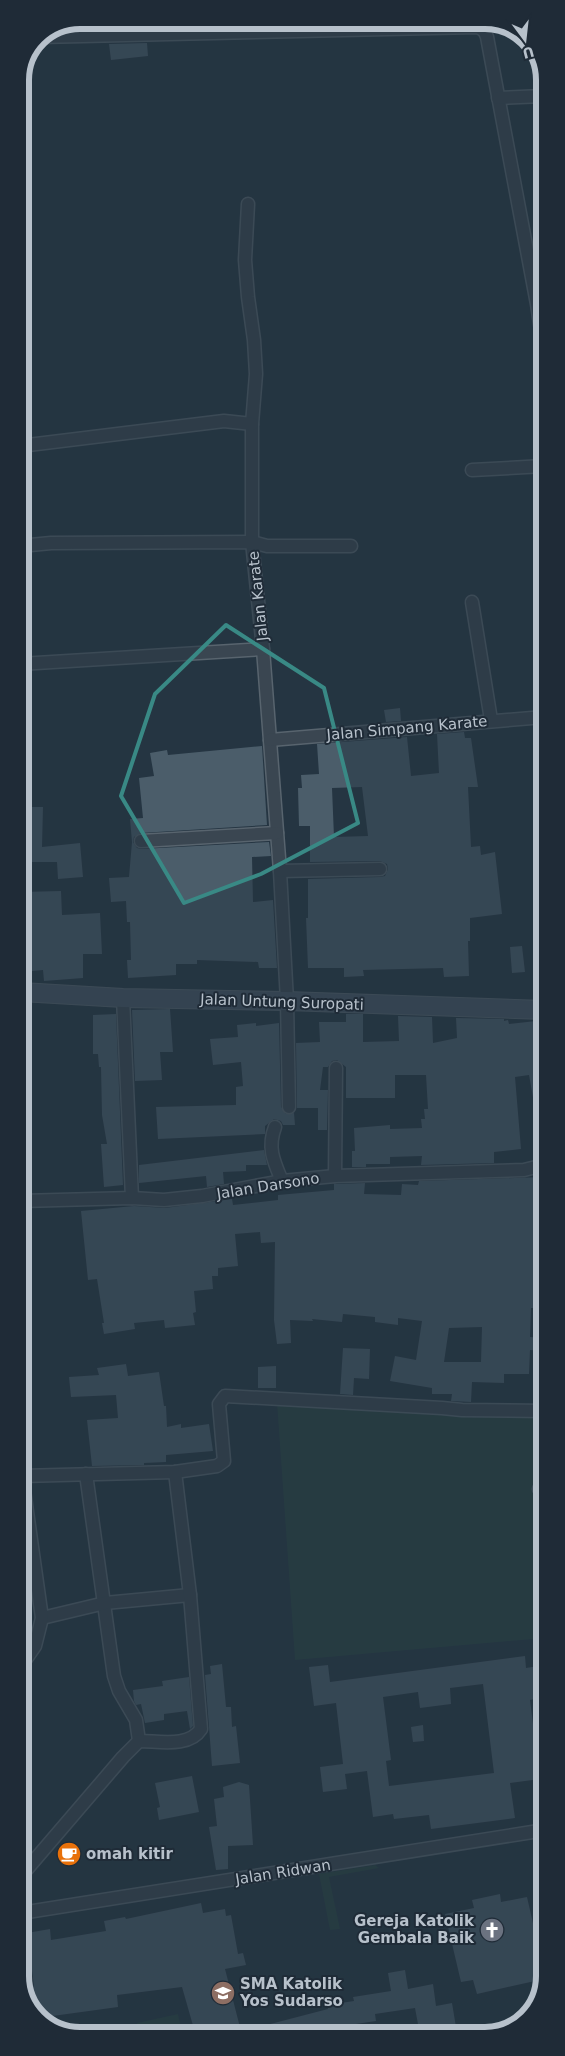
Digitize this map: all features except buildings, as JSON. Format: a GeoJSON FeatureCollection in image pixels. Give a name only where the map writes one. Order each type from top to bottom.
{"type":"FeatureCollection","features":[{"type":"Feature","properties":{"kind":"main road","name":"Jalan Untung Suropati"},"geometry":{"type":"LineString","coordinates":[[29,992],[123,998],[287,1001],[536,1010]]}},
{"type":"Feature","properties":{"kind":"street"},"geometry":{"type":"LineString","coordinates":[[52,37],[389,29]]}},
{"type":"Feature","properties":{"kind":"street"},"geometry":{"type":"LineString","coordinates":[[486,30],[536,299]]}},
{"type":"Feature","properties":{"kind":"street"},"geometry":{"type":"LineString","coordinates":[[498,98],[536,96]]}},
{"type":"Feature","properties":{"kind":"street","name":"Jalan Karate"},"geometry":{"type":"LineString","coordinates":[[248,204],[245,260],[256,374],[252,424],[252,542],[278,833],[287,1001],[289,1107]]}},
{"type":"Feature","properties":{"kind":"street"},"geometry":{"type":"LineString","coordinates":[[29,445],[224,421],[252,424]]}},
{"type":"Feature","properties":{"kind":"street"},"geometry":{"type":"LineString","coordinates":[[472,470],[536,466]]}},
{"type":"Feature","properties":{"kind":"street"},"geometry":{"type":"LineString","coordinates":[[29,545],[51,543],[252,542],[267,546],[351,546]]}},
{"type":"Feature","properties":{"kind":"street"},"geometry":{"type":"LineString","coordinates":[[472,602],[491,720]]}},
{"type":"Feature","properties":{"kind":"street"},"geometry":{"type":"LineString","coordinates":[[29,663],[263,649]]}},
{"type":"Feature","properties":{"kind":"street","name":"Jalan Simpang Karate"},"geometry":{"type":"LineString","coordinates":[[270,740],[536,717]]}},
{"type":"Feature","properties":{"kind":"street"},"geometry":{"type":"LineString","coordinates":[[140,841],[278,833]]}},
{"type":"Feature","properties":{"kind":"street"},"geometry":{"type":"LineString","coordinates":[[280,871],[380,869]]}},
{"type":"Feature","properties":{"kind":"street"},"geometry":{"type":"LineString","coordinates":[[123,998],[132,1198]]}},
{"type":"Feature","properties":{"kind":"street"},"geometry":{"type":"LineString","coordinates":[[335,1176],[336,1068]]}},
{"type":"Feature","properties":{"kind":"street"},"geometry":{"type":"LineString","coordinates":[[275,1127],[272,1137],[271,1156],[282,1181]]}},
{"type":"Feature","properties":{"kind":"street","name":"Jalan Darsono"},"geometry":{"type":"LineString","coordinates":[[29,1201],[132,1198],[164,1200],[202,1196],[282,1181],[335,1176],[524,1170],[536,1167]]}},
{"type":"Feature","properties":{"kind":"street"},"geometry":{"type":"LineString","coordinates":[[29,1476],[175,1472],[217,1466],[224,1461],[219,1404],[225,1396],[462,1410],[536,1411]]}},
{"type":"Feature","properties":{"kind":"street"},"geometry":{"type":"LineString","coordinates":[[29,1867],[123,1756],[139,1741],[188,1741],[197,1736],[201,1730],[190,1595],[175,1472]]}},
{"type":"Feature","properties":{"kind":"street"},"geometry":{"type":"LineString","coordinates":[[86,1474],[116,1683],[136,1720],[139,1741]]}},
{"type":"Feature","properties":{"kind":"street"},"geometry":{"type":"LineString","coordinates":[[29,1530],[42,1618],[35,1646],[29,1655]]}},
{"type":"Feature","properties":{"kind":"street"},"geometry":{"type":"LineString","coordinates":[[42,1618],[105,1603],[190,1595]]}},
{"type":"Feature","properties":{"kind":"street","name":"Jalan Ridwan"},"geometry":{"type":"LineString","coordinates":[[29,1912],[536,1831]]}},
{"type":"Feature","properties":{"kind":"highlighted area"},"geometry":{"type":"Polygon","coordinates":[[[226,625],[324,688],[358,823],[261,874],[184,903],[121,796],[155,694],[226,625]]]}},
{"type":"Feature","properties":{"kind":"green space"},"geometry":{"type":"Polygon","coordinates":[[[277,1403],[535,1414],[536,1639],[295,1660],[277,1403]]]}},
{"type":"Feature","properties":{"kind":"green space"},"geometry":{"type":"Polygon","coordinates":[[[375,1865],[379,1868],[329,1877],[340,1929],[330,1930],[319,1874],[375,1865]]]}},
{"type":"Feature","properties":{"kind":"green space"},"geometry":{"type":"Polygon","coordinates":[[[178,2014],[181,2027],[138,2027],[137,2023],[178,2014]]]}},
{"type":"Feature","properties":{"kind":"place","name":"omah kitir"},"geometry":{"type":"Point","coordinates":[69,1854]}},
{"type":"Feature","properties":{"kind":"place","name":"Gereja Katolik Gembala Baik"},"geometry":{"type":"Point","coordinates":[492,1930]}},
{"type":"Feature","properties":{"kind":"place","name":"SMA Katolik Yos Sudarso"},"geometry":{"type":"Point","coordinates":[223,1993]}}]}
